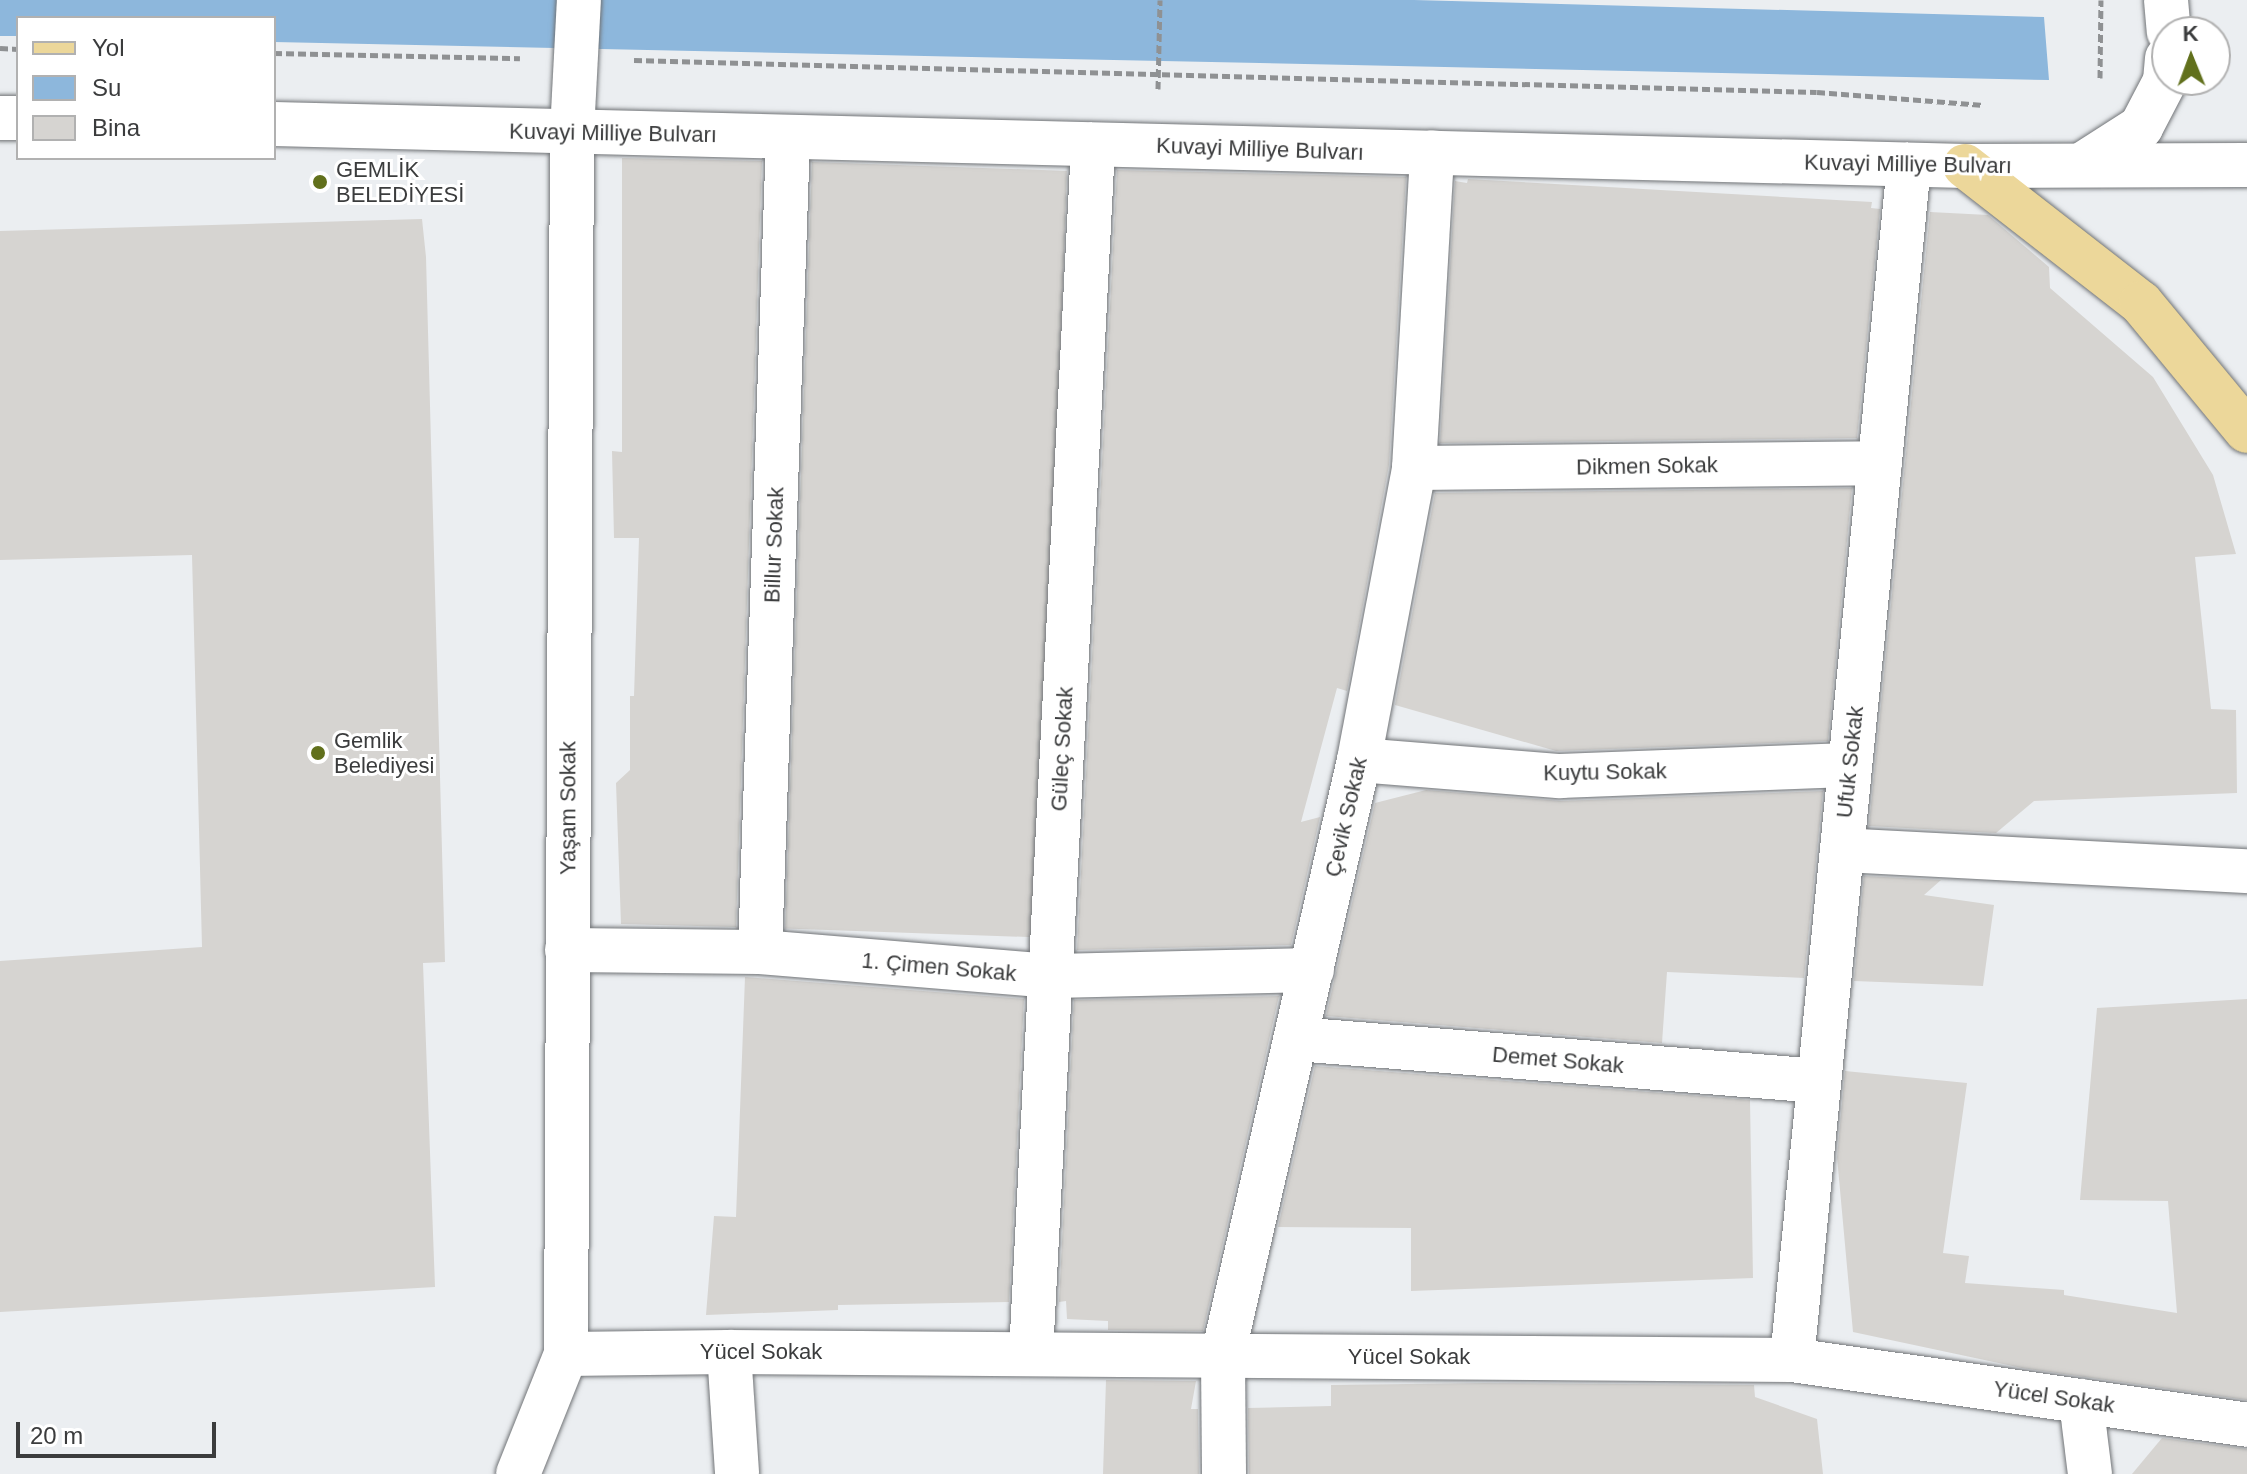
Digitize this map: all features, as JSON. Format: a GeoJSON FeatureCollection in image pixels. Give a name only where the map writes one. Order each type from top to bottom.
{"type":"FeatureCollection","features":[{"type":"Feature","properties":{"kind":"main road"},"geometry":{"type":"LineString","coordinates":[[1965,166],[2141,303],[2247,431]]}},
{"type":"Feature","properties":{"kind":"street","name":"Yaşam Sokak"},"geometry":{"type":"LineString","coordinates":[[518,1474],[566,1354],[572,132],[577,29]]}},
{"type":"Feature","properties":{"kind":"street"},"geometry":{"type":"LineString","coordinates":[[2083,164],[2141,127],[2157,96]]}},
{"type":"Feature","properties":{"kind":"street","name":"Kuvayi Milliye Bulvarı"},"geometry":{"type":"LineString","coordinates":[[276,124],[1909,165],[2247,165]]}},
{"type":"Feature","properties":{"kind":"street","name":"Billur Sokak"},"geometry":{"type":"LineString","coordinates":[[760,952],[788,137]]}},
{"type":"Feature","properties":{"kind":"street","name":"Güleç Sokak"},"geometry":{"type":"LineString","coordinates":[[1031,1354],[1093,145]]}},
{"type":"Feature","properties":{"kind":"street","name":"Çevik Sokak"},"geometry":{"type":"LineString","coordinates":[[1224,1474],[1223,1355],[1359,760],[1414,468],[1432,153]]}},
{"type":"Feature","properties":{"kind":"street","name":"Ufuk Sokak"},"geometry":{"type":"LineString","coordinates":[[1792,1360],[1909,165]]}},
{"type":"Feature","properties":{"kind":"street","name":"Dikmen Sokak"},"geometry":{"type":"LineString","coordinates":[[1414,468],[1880,463]]}},
{"type":"Feature","properties":{"kind":"street","name":"Kuytu Sokak"},"geometry":{"type":"LineString","coordinates":[[1359,760],[1560,776],[1850,765]]}},
{"type":"Feature","properties":{"kind":"street"},"geometry":{"type":"LineString","coordinates":[[1842,850],[2247,871]]}},
{"type":"Feature","properties":{"kind":"street","name":"1. Çimen Sokak"},"geometry":{"type":"LineString","coordinates":[[567,950],[760,952],[1050,976],[1312,970]]}},
{"type":"Feature","properties":{"kind":"street","name":"Demet Sokak"},"geometry":{"type":"LineString","coordinates":[[1296,1039],[1819,1081]]}},
{"type":"Feature","properties":{"kind":"street"},"geometry":{"type":"LineString","coordinates":[[729,1352],[737,1474]]}},
{"type":"Feature","properties":{"kind":"street","name":"Yücel Sokak"},"geometry":{"type":"LineString","coordinates":[[566,1354],[729,1352],[1792,1360],[2247,1425]]}},
{"type":"Feature","properties":{"kind":"street"},"geometry":{"type":"LineString","coordinates":[[2081,1401],[2090,1474]]}},
{"type":"Feature","properties":{"kind":"path"},"geometry":{"type":"LineString","coordinates":[[1159,44],[1160,0]]}},
{"type":"Feature","properties":{"kind":"path"},"geometry":{"type":"LineString","coordinates":[[276,53],[577,29],[1817,92],[1989,105]]}},
{"type":"Feature","properties":{"kind":"water"},"geometry":{"type":"Polygon","coordinates":[[[0,0],[1414,0],[2044,17],[2049,80],[276,42],[276,16],[16,16],[16,36],[0,36],[0,0]]]}},
{"type":"Feature","properties":{"kind":"building"},"geometry":{"type":"Polygon","coordinates":[[[622,158],[762,161],[736,927],[621,924],[616,783],[630,770],[630,696],[634,696],[639,538],[614,538],[612,451],[622,452],[622,158]]]}},
{"type":"Feature","properties":{"kind":"building"},"geometry":{"type":"Polygon","coordinates":[[[812,162],[1067,171],[1040,937],[785,929],[812,162]]]}},
{"type":"Feature","properties":{"kind":"building"},"geometry":{"type":"Polygon","coordinates":[[[1117,170],[1406,177],[1389,465],[1347,691],[1337,688],[1301,822],[1320,817],[1291,945],[1077,950],[1117,170]]]}},
{"type":"Feature","properties":{"kind":"building"},"geometry":{"type":"Polygon","coordinates":[[[1468,179],[1872,202],[1871,208],[1880,209],[1857,438],[1440,443],[1455,181],[1467,183],[1468,179]]]}},
{"type":"Feature","properties":{"kind":"building"},"geometry":{"type":"Polygon","coordinates":[[[1930,212],[1988,215],[2049,267],[2050,288],[2153,377],[2213,475],[2236,554],[2195,557],[2211,709],[2236,710],[2237,793],[2034,801],[1996,833],[1869,826],[1930,212]]]}},
{"type":"Feature","properties":{"kind":"building","name":"Gemlik Belediyesi"},"geometry":{"type":"Polygon","coordinates":[[[422,219],[426,257],[445,962],[423,963],[435,1287],[0,1312],[0,961],[202,947],[192,555],[0,560],[0,231],[422,219]]]}},
{"type":"Feature","properties":{"kind":"building"},"geometry":{"type":"Polygon","coordinates":[[[1852,488],[1828,741],[1556,751],[1395,705],[1435,493],[1852,488]]]}},
{"type":"Feature","properties":{"kind":"building"},"geometry":{"type":"Polygon","coordinates":[[[1426,790],[1561,801],[1823,791],[1804,978],[1667,972],[1662,1043],[1326,1016],[1375,803],[1426,790]]]}},
{"type":"Feature","properties":{"kind":"building"},"geometry":{"type":"Polygon","coordinates":[[[1864,876],[1941,880],[1924,895],[1994,905],[1983,986],[1854,981],[1864,876]]]}},
{"type":"Feature","properties":{"kind":"building"},"geometry":{"type":"Polygon","coordinates":[[[745,977],[1024,999],[1009,1302],[838,1305],[838,1310],[706,1315],[714,1216],[736,1217],[745,977]]]}},
{"type":"Feature","properties":{"kind":"building"},"geometry":{"type":"Polygon","coordinates":[[[1279,996],[1203,1331],[1108,1330],[1108,1321],[1067,1319],[1066,1301],[1059,1302],[1074,1000],[1279,996]]]}},
{"type":"Feature","properties":{"kind":"building"},"geometry":{"type":"Polygon","coordinates":[[[2247,999],[2247,1400],[2022,1368],[1853,1332],[1837,1157],[1845,1071],[1967,1083],[1943,1253],[1969,1256],[1965,1283],[2064,1290],[2064,1295],[2177,1313],[2168,1201],[2080,1200],[2097,1008],[2247,999]]]}},
{"type":"Feature","properties":{"kind":"building"},"geometry":{"type":"Polygon","coordinates":[[[1315,1066],[1750,1100],[1753,1278],[1411,1291],[1411,1228],[1278,1227],[1315,1066]]]}},
{"type":"Feature","properties":{"kind":"building"},"geometry":{"type":"Polygon","coordinates":[[[1106,1380],[1196,1381],[1191,1409],[1198,1409],[1199,1474],[1103,1474],[1106,1380]]]}},
{"type":"Feature","properties":{"kind":"building"},"geometry":{"type":"Polygon","coordinates":[[[1331,1385],[1754,1385],[1755,1397],[1817,1419],[1823,1474],[1249,1474],[1248,1408],[1331,1406],[1331,1385]]]}},
{"type":"Feature","properties":{"kind":"building"},"geometry":{"type":"Polygon","coordinates":[[[2162,1438],[2247,1449],[2247,1474],[2132,1474],[2162,1438]]]}},
{"type":"Feature","properties":{"kind":"place","name":"GEMLİK BELEDİYESİ"},"geometry":{"type":"Point","coordinates":[320,182]}},
{"type":"Feature","properties":{"kind":"place","name":"Gemlik Belediyesi"},"geometry":{"type":"Point","coordinates":[318,753]}}]}
